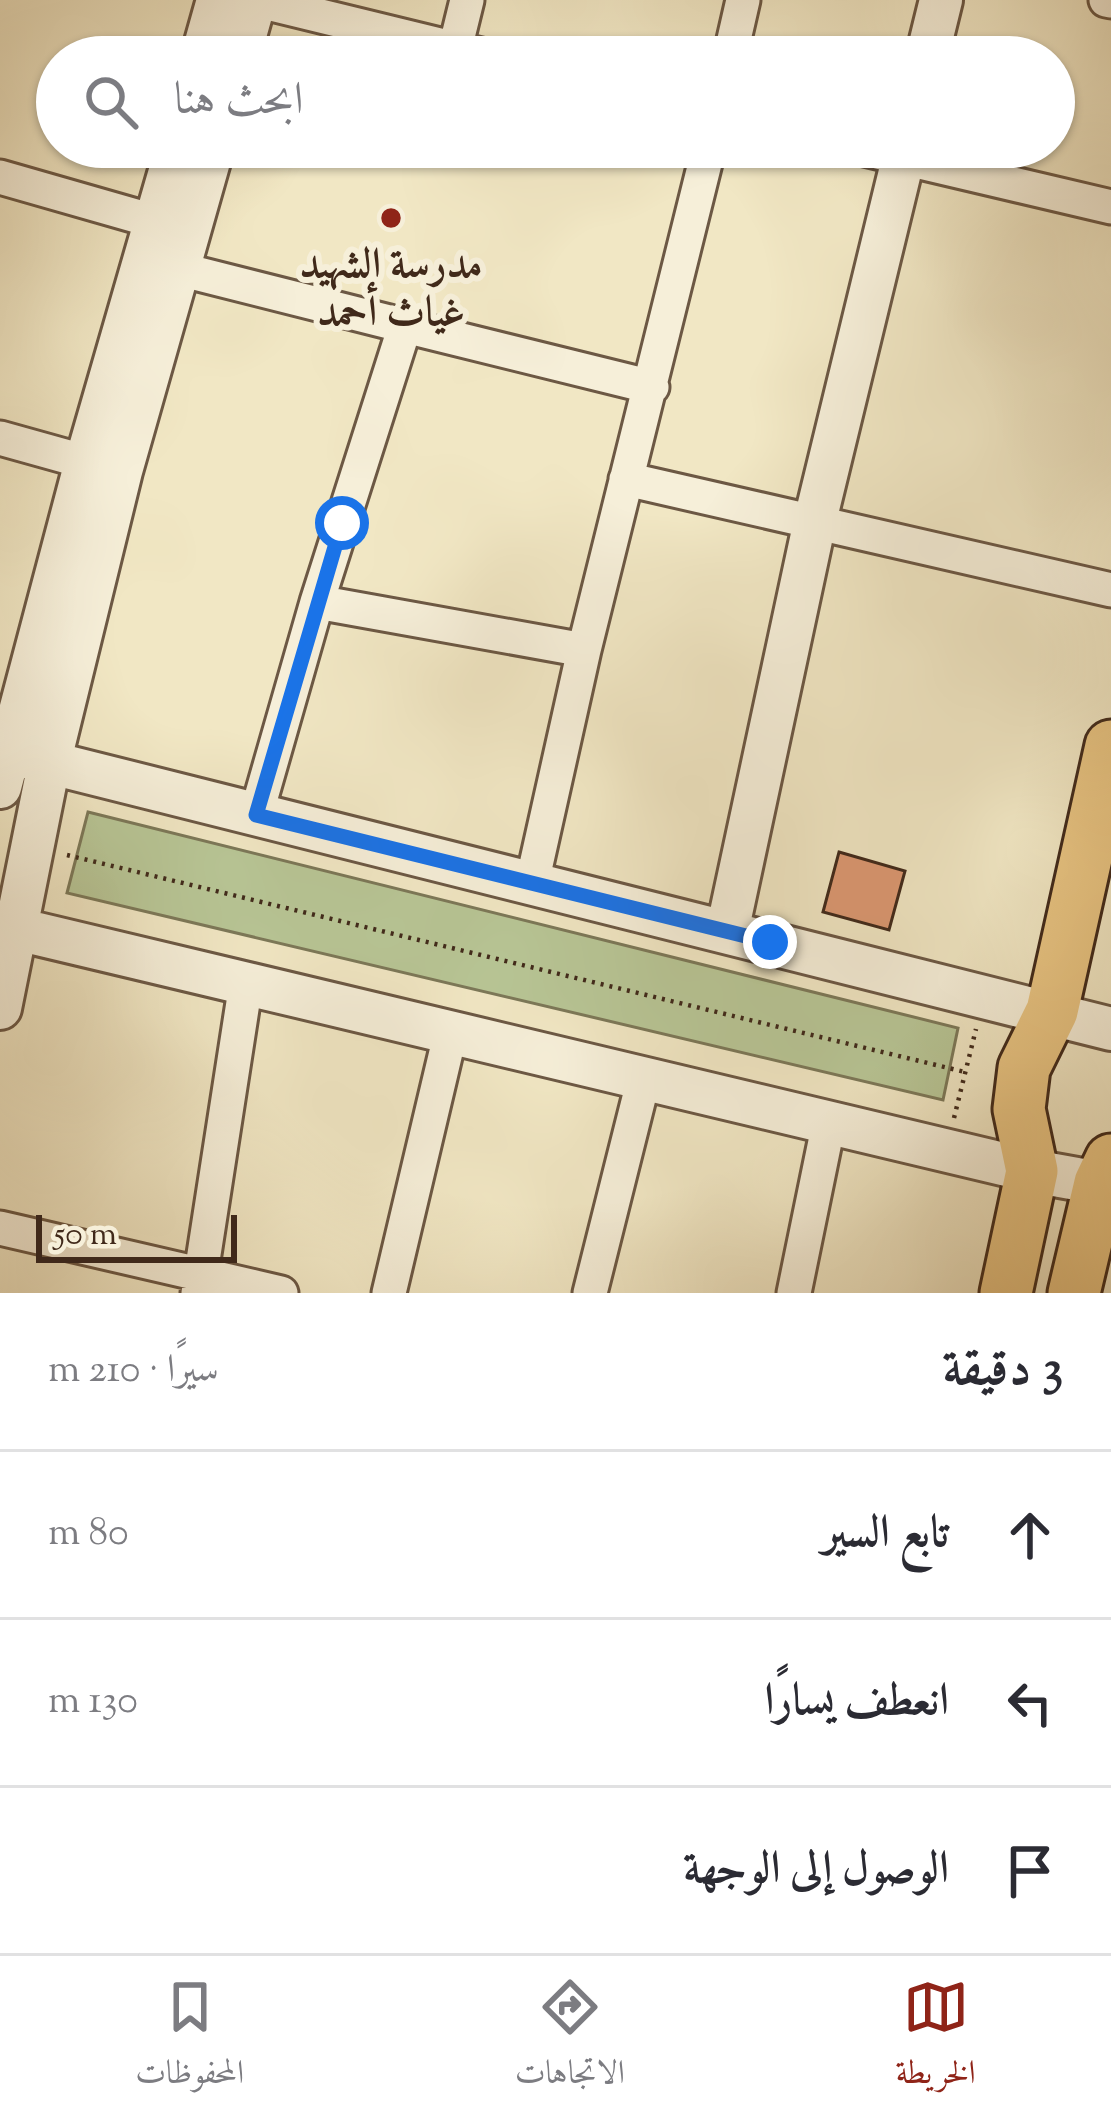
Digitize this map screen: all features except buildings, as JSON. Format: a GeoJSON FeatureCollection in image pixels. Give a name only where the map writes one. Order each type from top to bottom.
{"type":"FeatureCollection","features":[{"type":"Feature","properties":{"kind":"main road"},"geometry":{"type":"LineString","coordinates":[[1006,1293],[1032,1171],[1021,1130],[1020,1088],[1031,1048],[1052,1012],[1111,746]]}},
{"type":"Feature","properties":{"kind":"main road"},"geometry":{"type":"LineString","coordinates":[[1074,1293],[1107,1176]]}},
{"type":"Feature","properties":{"kind":"street"},"geometry":{"type":"LineString","coordinates":[[208,36],[218,0]]}},
{"type":"Feature","properties":{"kind":"street"},"geometry":{"type":"LineString","coordinates":[[245,36],[255,0],[402,36]]}},
{"type":"Feature","properties":{"kind":"street"},"geometry":{"type":"LineString","coordinates":[[458,36],[467,0]]}},
{"type":"Feature","properties":{"kind":"street"},"geometry":{"type":"LineString","coordinates":[[735,36],[743,0]]}},
{"type":"Feature","properties":{"kind":"street"},"geometry":{"type":"LineString","coordinates":[[932,36],[941,0]]}},
{"type":"Feature","properties":{"kind":"street"},"geometry":{"type":"LineString","coordinates":[[0,1008],[9,926],[32,847],[14,764],[86,462],[171,168]]}},
{"type":"Feature","properties":{"kind":"street"},"geometry":{"type":"LineString","coordinates":[[14,764],[121,472],[208,168]]}},
{"type":"Feature","properties":{"kind":"street"},"geometry":{"type":"LineString","coordinates":[[532,884],[584,650],[704,168]]}},
{"type":"Feature","properties":{"kind":"street"},"geometry":{"type":"LineString","coordinates":[[727,932],[814,521],[900,168]]}},
{"type":"Feature","properties":{"kind":"street"},"geometry":{"type":"LineString","coordinates":[[962,168],[1111,207]]}},
{"type":"Feature","properties":{"kind":"street"},"geometry":{"type":"LineString","coordinates":[[0,177],[157,222]]}},
{"type":"Feature","properties":{"kind":"street"},"geometry":{"type":"LineString","coordinates":[[179,268],[652,386]]}},
{"type":"Feature","properties":{"kind":"street"},"geometry":{"type":"LineString","coordinates":[[256,815],[317,602],[405,326]]}},
{"type":"Feature","properties":{"kind":"street"},"geometry":{"type":"LineString","coordinates":[[0,438],[86,462]]}},
{"type":"Feature","properties":{"kind":"street"},"geometry":{"type":"LineString","coordinates":[[626,479],[1111,590]]}},
{"type":"Feature","properties":{"kind":"street"},"geometry":{"type":"LineString","coordinates":[[317,602],[584,650]]}},
{"type":"Feature","properties":{"kind":"street"},"geometry":{"type":"LineString","coordinates":[[14,764],[256,815],[1111,1029]]}},
{"type":"Feature","properties":{"kind":"street"},"geometry":{"type":"LineString","coordinates":[[9,926],[1032,1171],[1107,1176]]}},
{"type":"Feature","properties":{"kind":"street"},"geometry":{"type":"LineString","coordinates":[[200,1283],[246,982]]}},
{"type":"Feature","properties":{"kind":"street"},"geometry":{"type":"LineString","coordinates":[[389,1293],[451,1031]]}},
{"type":"Feature","properties":{"kind":"street"},"geometry":{"type":"LineString","coordinates":[[590,1293],[644,1078]]}},
{"type":"Feature","properties":{"kind":"street"},"geometry":{"type":"LineString","coordinates":[[794,1293],[830,1122]]}},
{"type":"Feature","properties":{"kind":"street"},"geometry":{"type":"LineString","coordinates":[[0,1228],[200,1283],[280,1293]]}},
{"type":"Feature","properties":{"kind":"path"},"geometry":{"type":"LineString","coordinates":[[32,847],[965,1072]]}},
{"type":"Feature","properties":{"kind":"path"},"geometry":{"type":"LineString","coordinates":[[946,1150],[984,995]]}},
{"type":"Feature","properties":{"kind":"green space"},"geometry":{"type":"Polygon","coordinates":[[[88,812],[958,1028],[943,1100],[67,893],[88,812]]]}},
{"type":"Feature","properties":{"kind":"place","name":"مدرسة الشهيد غياث أحمد"},"geometry":{"type":"Point","coordinates":[391,218]}},
{"type":"Feature","properties":{"kind":"route"},"geometry":{"type":"LineString","coordinates":[[342,523],[256,815],[770,942]]}}]}
